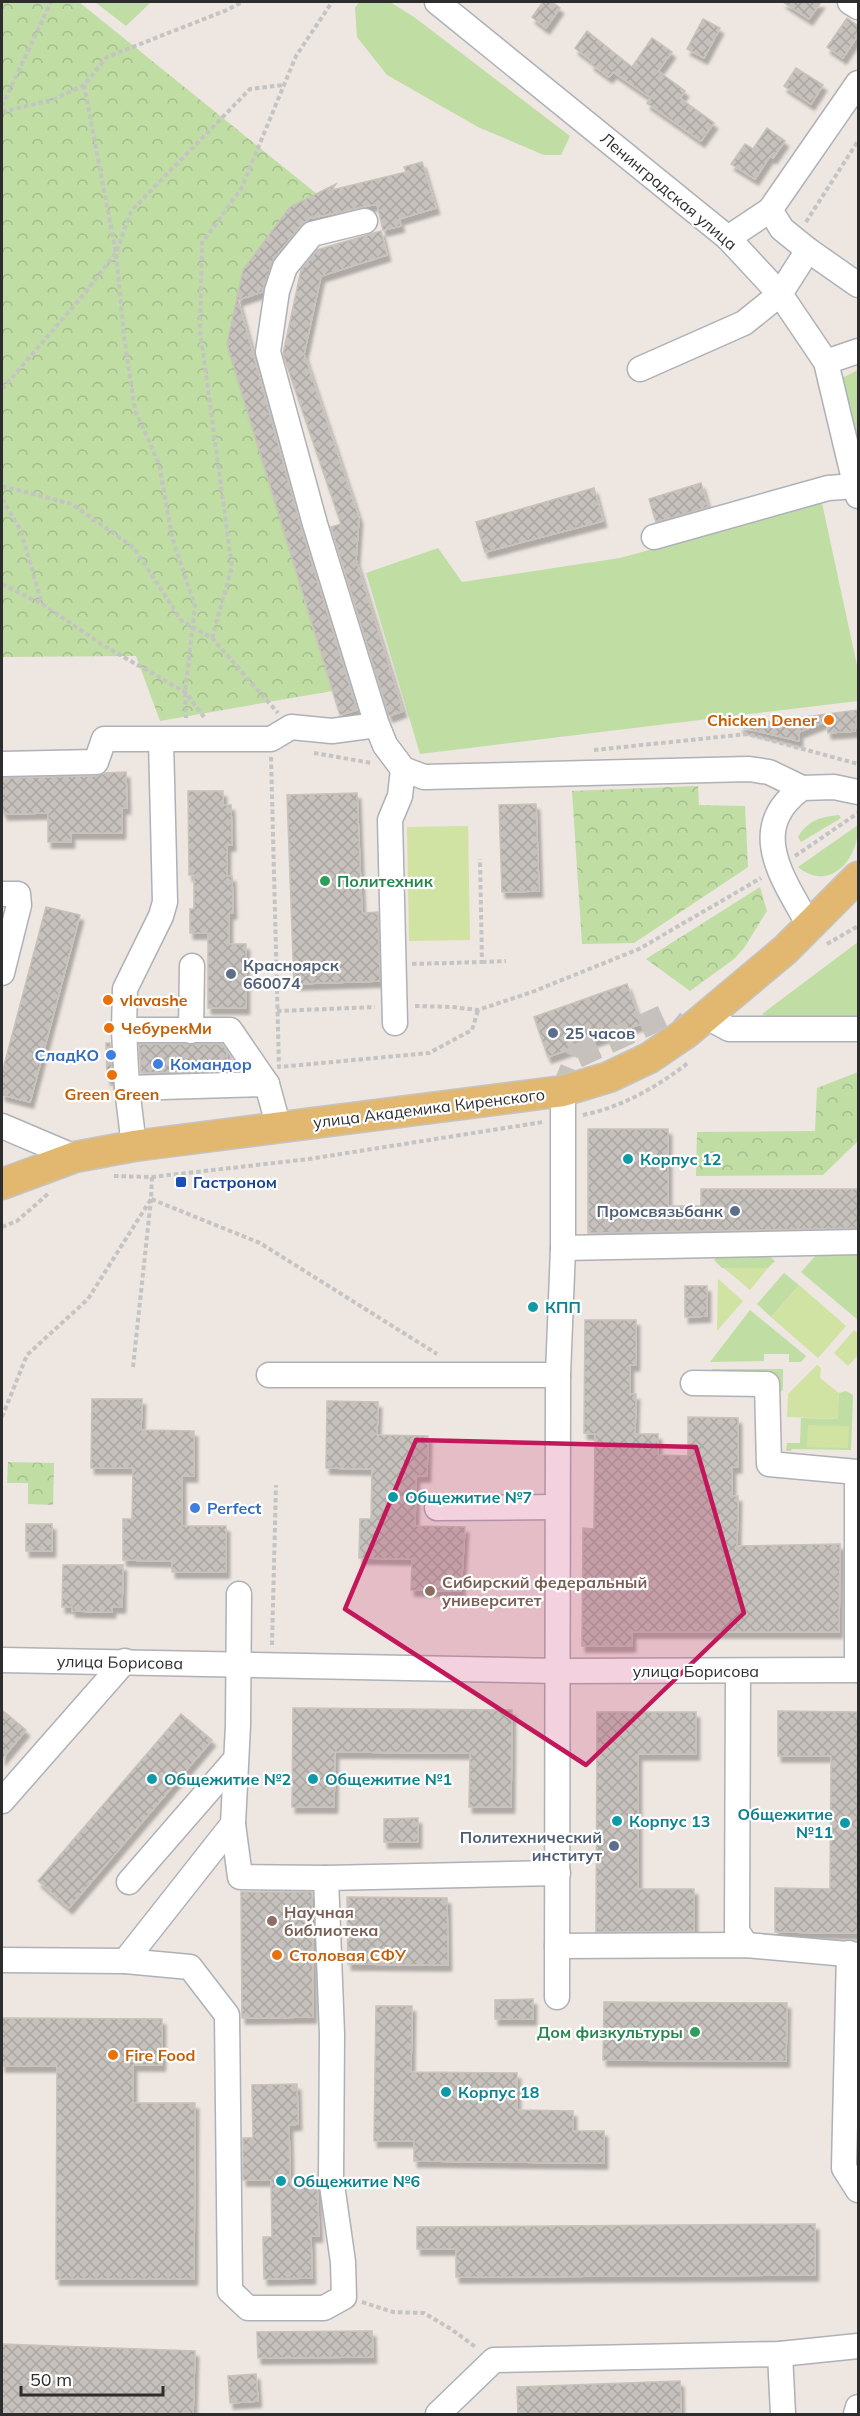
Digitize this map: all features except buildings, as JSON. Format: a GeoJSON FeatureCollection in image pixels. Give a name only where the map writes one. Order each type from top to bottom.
{"type":"FeatureCollection","features":[{"type":"Feature","properties":{"kind":"main road","name":"улица Академика Киренского"},"geometry":{"type":"LineString","coordinates":[[810,927],[858,877]]}},
{"type":"Feature","properties":{"kind":"main road","name":"улица Академика Киренского"},"geometry":{"type":"LineString","coordinates":[[2,1184],[75,1157],[134,1146],[563,1091],[609,1077],[649,1058],[686,1033],[810,927],[858,891]]}},
{"type":"Feature","properties":{"kind":"street","name":"Ленинградская улица"},"geometry":{"type":"LineString","coordinates":[[437,2],[728,238],[780,294],[826,362],[857,491]]}},
{"type":"Feature","properties":{"kind":"street"},"geometry":{"type":"LineString","coordinates":[[850,2],[858,8]]}},
{"type":"Feature","properties":{"kind":"street"},"geometry":{"type":"LineString","coordinates":[[728,238],[770,210],[858,83]]}},
{"type":"Feature","properties":{"kind":"street"},"geometry":{"type":"LineString","coordinates":[[770,210],[782,229],[810,241],[858,285]]}},
{"type":"Feature","properties":{"kind":"street"},"geometry":{"type":"LineString","coordinates":[[365,220],[312,234],[285,267],[277,291],[268,352],[315,524],[377,725],[385,745],[403,768],[424,777],[749,770],[769,772],[802,788],[834,787],[858,792]]}},
{"type":"Feature","properties":{"kind":"street"},"geometry":{"type":"LineString","coordinates":[[640,369],[744,323],[780,294],[810,241]]}},
{"type":"Feature","properties":{"kind":"street"},"geometry":{"type":"LineString","coordinates":[[826,362],[858,351]]}},
{"type":"Feature","properties":{"kind":"street"},"geometry":{"type":"LineString","coordinates":[[654,537],[828,488],[857,491]]}},
{"type":"Feature","properties":{"kind":"street"},"geometry":{"type":"LineString","coordinates":[[2,764],[96,762],[104,739],[221,739],[332,731],[377,725]]}},
{"type":"Feature","properties":{"kind":"street"},"geometry":{"type":"LineString","coordinates":[[134,1146],[127,1088],[124,1030],[125,989],[161,916],[165,902],[161,740]]}},
{"type":"Feature","properties":{"kind":"street"},"geometry":{"type":"LineString","coordinates":[[395,1015],[390,820],[400,796],[403,768]]}},
{"type":"Feature","properties":{"kind":"street"},"geometry":{"type":"LineString","coordinates":[[802,788],[781,807],[772,826],[772,848],[777,867],[810,927]]}},
{"type":"Feature","properties":{"kind":"street"},"geometry":{"type":"LineString","coordinates":[[2,894],[18,894],[20,905],[2,973]]}},
{"type":"Feature","properties":{"kind":"street"},"geometry":{"type":"LineString","coordinates":[[191,1031],[192,966]]}},
{"type":"Feature","properties":{"kind":"street"},"geometry":{"type":"LineString","coordinates":[[705,1016],[729,1029],[858,1029]]}},
{"type":"Feature","properties":{"kind":"street"},"geometry":{"type":"LineString","coordinates":[[124,1030],[230,1030],[273,1075],[279,1128]]}},
{"type":"Feature","properties":{"kind":"street"},"geometry":{"type":"LineString","coordinates":[[127,1088],[273,1075]]}},
{"type":"Feature","properties":{"kind":"street"},"geometry":{"type":"LineString","coordinates":[[557,1997],[558,1873],[546,1670],[558,1507],[558,1375],[563,1248],[563,1091]]}},
{"type":"Feature","properties":{"kind":"street"},"geometry":{"type":"LineString","coordinates":[[2,1126],[75,1157]]}},
{"type":"Feature","properties":{"kind":"street"},"geometry":{"type":"LineString","coordinates":[[563,1248],[858,1242]]}},
{"type":"Feature","properties":{"kind":"street"},"geometry":{"type":"LineString","coordinates":[[269,1375],[558,1375]]}},
{"type":"Feature","properties":{"kind":"street"},"geometry":{"type":"LineString","coordinates":[[693,1383],[767,1384],[769,1464],[857,1472],[858,1670]]}},
{"type":"Feature","properties":{"kind":"street"},"geometry":{"type":"LineString","coordinates":[[438,1508],[558,1507]]}},
{"type":"Feature","properties":{"kind":"street"},"geometry":{"type":"LineString","coordinates":[[239,1594],[233,1824],[240,1876],[326,1878],[558,1873]]}},
{"type":"Feature","properties":{"kind":"street","name":"улица Борисова"},"geometry":{"type":"LineString","coordinates":[[14,1654],[125,1661],[546,1670],[858,1670]]}},
{"type":"Feature","properties":{"kind":"street"},"geometry":{"type":"LineString","coordinates":[[2,1801],[125,1661]]}},
{"type":"Feature","properties":{"kind":"street"},"geometry":{"type":"LineString","coordinates":[[738,1671],[737,1931],[746,1945]]}},
{"type":"Feature","properties":{"kind":"street"},"geometry":{"type":"LineString","coordinates":[[129,1882],[235,1760]]}},
{"type":"Feature","properties":{"kind":"street"},"geometry":{"type":"LineString","coordinates":[[125,1962],[233,1824]]}},
{"type":"Feature","properties":{"kind":"street"},"geometry":{"type":"LineString","coordinates":[[2,1960],[125,1962],[190,1967],[227,2015],[230,2291],[248,2308],[324,2308],[344,2297],[343,2262],[331,2178],[332,2034],[326,1878]]}},
{"type":"Feature","properties":{"kind":"street"},"geometry":{"type":"LineString","coordinates":[[558,1946],[746,1945],[854,1954],[844,2168],[858,2190]]}},
{"type":"Feature","properties":{"kind":"street"},"geometry":{"type":"LineString","coordinates":[[438,2415],[494,2360],[780,2354],[858,2346]]}},
{"type":"Feature","properties":{"kind":"street"},"geometry":{"type":"LineString","coordinates":[[780,2354],[783,2415]]}},
{"type":"Feature","properties":{"kind":"street"},"geometry":{"type":"LineString","coordinates":[[856,2415],[858,2407]]}},
{"type":"Feature","properties":{"kind":"path"},"geometry":{"type":"LineString","coordinates":[[2,106],[51,2]]}},
{"type":"Feature","properties":{"kind":"path"},"geometry":{"type":"LineString","coordinates":[[2,112],[55,99],[84,85],[107,57],[242,2]]}},
{"type":"Feature","properties":{"kind":"path"},"geometry":{"type":"LineString","coordinates":[[212,638],[231,567],[200,330],[202,243],[241,189],[296,56],[332,2]]}},
{"type":"Feature","properties":{"kind":"path"},"geometry":{"type":"LineString","coordinates":[[84,85],[116,253],[124,336],[135,410],[159,464],[172,537],[195,606],[185,692]]}},
{"type":"Feature","properties":{"kind":"path"},"geometry":{"type":"LineString","coordinates":[[2,389],[79,300],[116,253],[131,211],[250,89],[283,85]]}},
{"type":"Feature","properties":{"kind":"path"},"geometry":{"type":"LineString","coordinates":[[810,241],[804,225],[858,141]]}},
{"type":"Feature","properties":{"kind":"path"},"geometry":{"type":"LineString","coordinates":[[2,486],[72,504],[134,548],[181,620],[212,638],[281,733],[277,1011],[273,1075],[429,1053],[472,1030],[478,1010]]}},
{"type":"Feature","properties":{"kind":"path"},"geometry":{"type":"LineString","coordinates":[[2,499],[21,531],[42,604]]}},
{"type":"Feature","properties":{"kind":"path"},"geometry":{"type":"LineString","coordinates":[[2,584],[42,604],[106,647],[185,692],[221,739]]}},
{"type":"Feature","properties":{"kind":"path"},"geometry":{"type":"LineString","coordinates":[[304,751],[403,768]]}},
{"type":"Feature","properties":{"kind":"path"},"geometry":{"type":"LineString","coordinates":[[277,1011],[395,1015],[452,1007],[478,1010],[532,992],[639,949],[777,867],[858,813]]}},
{"type":"Feature","properties":{"kind":"path"},"geometry":{"type":"LineString","coordinates":[[480,859],[482,962]]}},
{"type":"Feature","properties":{"kind":"path"},"geometry":{"type":"LineString","coordinates":[[403,964],[506,961]]}},
{"type":"Feature","properties":{"kind":"path"},"geometry":{"type":"LineString","coordinates":[[133,1367],[152,1199],[152,1177]]}},
{"type":"Feature","properties":{"kind":"path"},"geometry":{"type":"LineString","coordinates":[[152,1199],[260,1243],[442,1356]]}},
{"type":"Feature","properties":{"kind":"path"},"geometry":{"type":"LineString","coordinates":[[2,1417],[27,1355],[88,1299],[152,1199]]}},
{"type":"Feature","properties":{"kind":"path"},"geometry":{"type":"LineString","coordinates":[[272,1647],[276,1485]]}},
{"type":"Feature","properties":{"kind":"path"},"geometry":{"type":"LineString","coordinates":[[344,2297],[393,2312],[424,2313],[494,2360]]}},
{"type":"Feature","properties":{"kind":"highlighted area"},"geometry":{"type":"Polygon","coordinates":[[[416,1440],[696,1447],[744,1613],[586,1765],[345,1609],[416,1440]]]}},
{"type":"Feature","properties":{"kind":"green space"},"geometry":{"type":"Polygon","coordinates":[[[2,2],[79,2],[317,194],[290,207],[243,270],[227,344],[332,691],[160,721],[136,656],[2,657],[2,2]]]}},
{"type":"Feature","properties":{"kind":"green space"},"geometry":{"type":"Polygon","coordinates":[[[95,2],[151,2],[126,26],[95,2]]]}},
{"type":"Feature","properties":{"kind":"green space"},"geometry":{"type":"Polygon","coordinates":[[[359,2],[390,2],[414,17],[570,136],[561,155],[544,155],[478,127],[387,75],[357,37],[355,8],[359,2]]]}},
{"type":"Feature","properties":{"kind":"green space"},"geometry":{"type":"Polygon","coordinates":[[[858,370],[858,454],[842,378],[858,370]]]}},
{"type":"Feature","properties":{"kind":"green space"},"geometry":{"type":"Polygon","coordinates":[[[822,503],[858,670],[858,701],[420,754],[366,573],[438,548],[462,582],[620,558],[822,503]]]}},
{"type":"Feature","properties":{"kind":"green space"},"geometry":{"type":"Polygon","coordinates":[[[698,786],[699,805],[745,806],[748,867],[634,943],[582,944],[572,791],[698,786]]]}},
{"type":"Feature","properties":{"kind":"green space"},"geometry":{"type":"Polygon","coordinates":[[[839,815],[841,818],[801,842],[798,837],[810,824],[826,817],[839,815]]]}},
{"type":"Feature","properties":{"kind":"green space"},"geometry":{"type":"Polygon","coordinates":[[[858,825],[854,850],[840,868],[831,874],[821,876],[810,874],[798,867],[858,825]]]}},
{"type":"Feature","properties":{"kind":"green space"},"geometry":{"type":"Polygon","coordinates":[[[468,826],[470,940],[409,941],[407,827],[468,826]]]}},
{"type":"Feature","properties":{"kind":"green space"},"geometry":{"type":"Polygon","coordinates":[[[760,887],[767,911],[744,948],[734,959],[690,991],[646,959],[760,887]]]}},
{"type":"Feature","properties":{"kind":"green space"},"geometry":{"type":"Polygon","coordinates":[[[858,942],[858,1018],[770,1018],[762,1014],[858,942]]]}},
{"type":"Feature","properties":{"kind":"green space"},"geometry":{"type":"Polygon","coordinates":[[[858,1072],[858,1141],[823,1175],[696,1176],[697,1132],[815,1131],[817,1088],[858,1072]]]}},
{"type":"Feature","properties":{"kind":"green space"},"geometry":{"type":"Polygon","coordinates":[[[818,1253],[858,1254],[858,1320],[801,1272],[818,1253]]]}},
{"type":"Feature","properties":{"kind":"green space"},"geometry":{"type":"Polygon","coordinates":[[[721,1254],[768,1255],[775,1261],[768,1268],[722,1268],[714,1260],[721,1254]]]}},
{"type":"Feature","properties":{"kind":"green space"},"geometry":{"type":"Polygon","coordinates":[[[724,1268],[768,1268],[750,1290],[724,1268]]]}},
{"type":"Feature","properties":{"kind":"green space"},"geometry":{"type":"Polygon","coordinates":[[[784,1273],[799,1285],[771,1317],[757,1304],[784,1273]]]}},
{"type":"Feature","properties":{"kind":"green space"},"geometry":{"type":"Polygon","coordinates":[[[718,1279],[743,1301],[717,1331],[718,1279]]]}},
{"type":"Feature","properties":{"kind":"green space"},"geometry":{"type":"Polygon","coordinates":[[[799,1285],[846,1326],[818,1358],[771,1317],[799,1285]]]}},
{"type":"Feature","properties":{"kind":"green space"},"geometry":{"type":"Polygon","coordinates":[[[750,1310],[806,1356],[801,1362],[789,1362],[789,1354],[764,1354],[764,1361],[710,1362],[750,1310]]]}},
{"type":"Feature","properties":{"kind":"green space"},"geometry":{"type":"Polygon","coordinates":[[[854,1330],[858,1334],[858,1355],[848,1366],[834,1353],[854,1330]]]}},
{"type":"Feature","properties":{"kind":"green space"},"geometry":{"type":"Polygon","coordinates":[[[817,1365],[821,1368],[820,1378],[839,1393],[838,1419],[787,1417],[788,1394],[817,1365]]]}},
{"type":"Feature","properties":{"kind":"green space"},"geometry":{"type":"Polygon","coordinates":[[[712,1369],[783,1369],[783,1390],[777,1394],[777,1375],[712,1374],[712,1369]]]}},
{"type":"Feature","properties":{"kind":"green space"},"geometry":{"type":"Polygon","coordinates":[[[846,1391],[853,1395],[851,1450],[792,1449],[786,1451],[787,1443],[800,1443],[801,1418],[837,1419],[839,1393],[846,1391]]]}},
{"type":"Feature","properties":{"kind":"green space"},"geometry":{"type":"Polygon","coordinates":[[[808,1425],[849,1426],[848,1448],[807,1447],[808,1425]]]}},
{"type":"Feature","properties":{"kind":"green space"},"geometry":{"type":"Polygon","coordinates":[[[8,1462],[54,1463],[53,1505],[28,1504],[28,1483],[7,1483],[8,1462]]]}},
{"type":"Feature","properties":{"kind":"tunnel"},"geometry":{"type":"LineString","coordinates":[[563,1091],[577,1056],[665,1016],[686,1033]]}},
{"type":"Feature","properties":{"kind":"place","name":"Chicken Dener"},"geometry":{"type":"Point","coordinates":[829,720]}},
{"type":"Feature","properties":{"kind":"place","name":"Политехник"},"geometry":{"type":"Point","coordinates":[325,881]}},
{"type":"Feature","properties":{"kind":"place","name":"Красноярск 660074"},"geometry":{"type":"Point","coordinates":[231,974]}},
{"type":"Feature","properties":{"kind":"place","name":"vlavashe"},"geometry":{"type":"Point","coordinates":[108,1000]}},
{"type":"Feature","properties":{"kind":"place","name":"ЧебурекМи"},"geometry":{"type":"Point","coordinates":[109,1028]}},
{"type":"Feature","properties":{"kind":"place","name":"25 часов"},"geometry":{"type":"Point","coordinates":[553,1033]}},
{"type":"Feature","properties":{"kind":"place","name":"СладКО"},"geometry":{"type":"Point","coordinates":[111,1055]}},
{"type":"Feature","properties":{"kind":"place","name":"Командор"},"geometry":{"type":"Point","coordinates":[158,1064]}},
{"type":"Feature","properties":{"kind":"place","name":"Green Green"},"geometry":{"type":"Point","coordinates":[112,1075]}},
{"type":"Feature","properties":{"kind":"place","name":"Корпус 12"},"geometry":{"type":"Point","coordinates":[628,1159]}},
{"type":"Feature","properties":{"kind":"place","name":"Гастроном"},"geometry":{"type":"Point","coordinates":[181,1182]}},
{"type":"Feature","properties":{"kind":"place","name":"Промсвязьбанк"},"geometry":{"type":"Point","coordinates":[735,1211]}},
{"type":"Feature","properties":{"kind":"place","name":"КПП"},"geometry":{"type":"Point","coordinates":[533,1307]}},
{"type":"Feature","properties":{"kind":"place","name":"Общежитие №7"},"geometry":{"type":"Point","coordinates":[393,1497]}},
{"type":"Feature","properties":{"kind":"place","name":"Perfect"},"geometry":{"type":"Point","coordinates":[195,1508]}},
{"type":"Feature","properties":{"kind":"place","name":"Сибирский федеральный университет"},"geometry":{"type":"Point","coordinates":[430,1591]}},
{"type":"Feature","properties":{"kind":"place","name":"Общежитие №2"},"geometry":{"type":"Point","coordinates":[152,1779]}},
{"type":"Feature","properties":{"kind":"place","name":"Общежитие №1"},"geometry":{"type":"Point","coordinates":[313,1779]}},
{"type":"Feature","properties":{"kind":"place","name":"Корпус 13"},"geometry":{"type":"Point","coordinates":[617,1821]}},
{"type":"Feature","properties":{"kind":"place","name":"Общежитие №11"},"geometry":{"type":"Point","coordinates":[845,1823]}},
{"type":"Feature","properties":{"kind":"place","name":"Политехнический институт"},"geometry":{"type":"Point","coordinates":[614,1846]}},
{"type":"Feature","properties":{"kind":"place","name":"Научная библиотека"},"geometry":{"type":"Point","coordinates":[272,1921]}},
{"type":"Feature","properties":{"kind":"place","name":"Столовая СФУ"},"geometry":{"type":"Point","coordinates":[277,1955]}},
{"type":"Feature","properties":{"kind":"place","name":"Дом физкультуры"},"geometry":{"type":"Point","coordinates":[695,2032]}},
{"type":"Feature","properties":{"kind":"place","name":"Fire Food"},"geometry":{"type":"Point","coordinates":[113,2055]}},
{"type":"Feature","properties":{"kind":"place","name":"Корпус 18"},"geometry":{"type":"Point","coordinates":[446,2092]}},
{"type":"Feature","properties":{"kind":"place","name":"Общежитие №6"},"geometry":{"type":"Point","coordinates":[281,2181]}}]}
